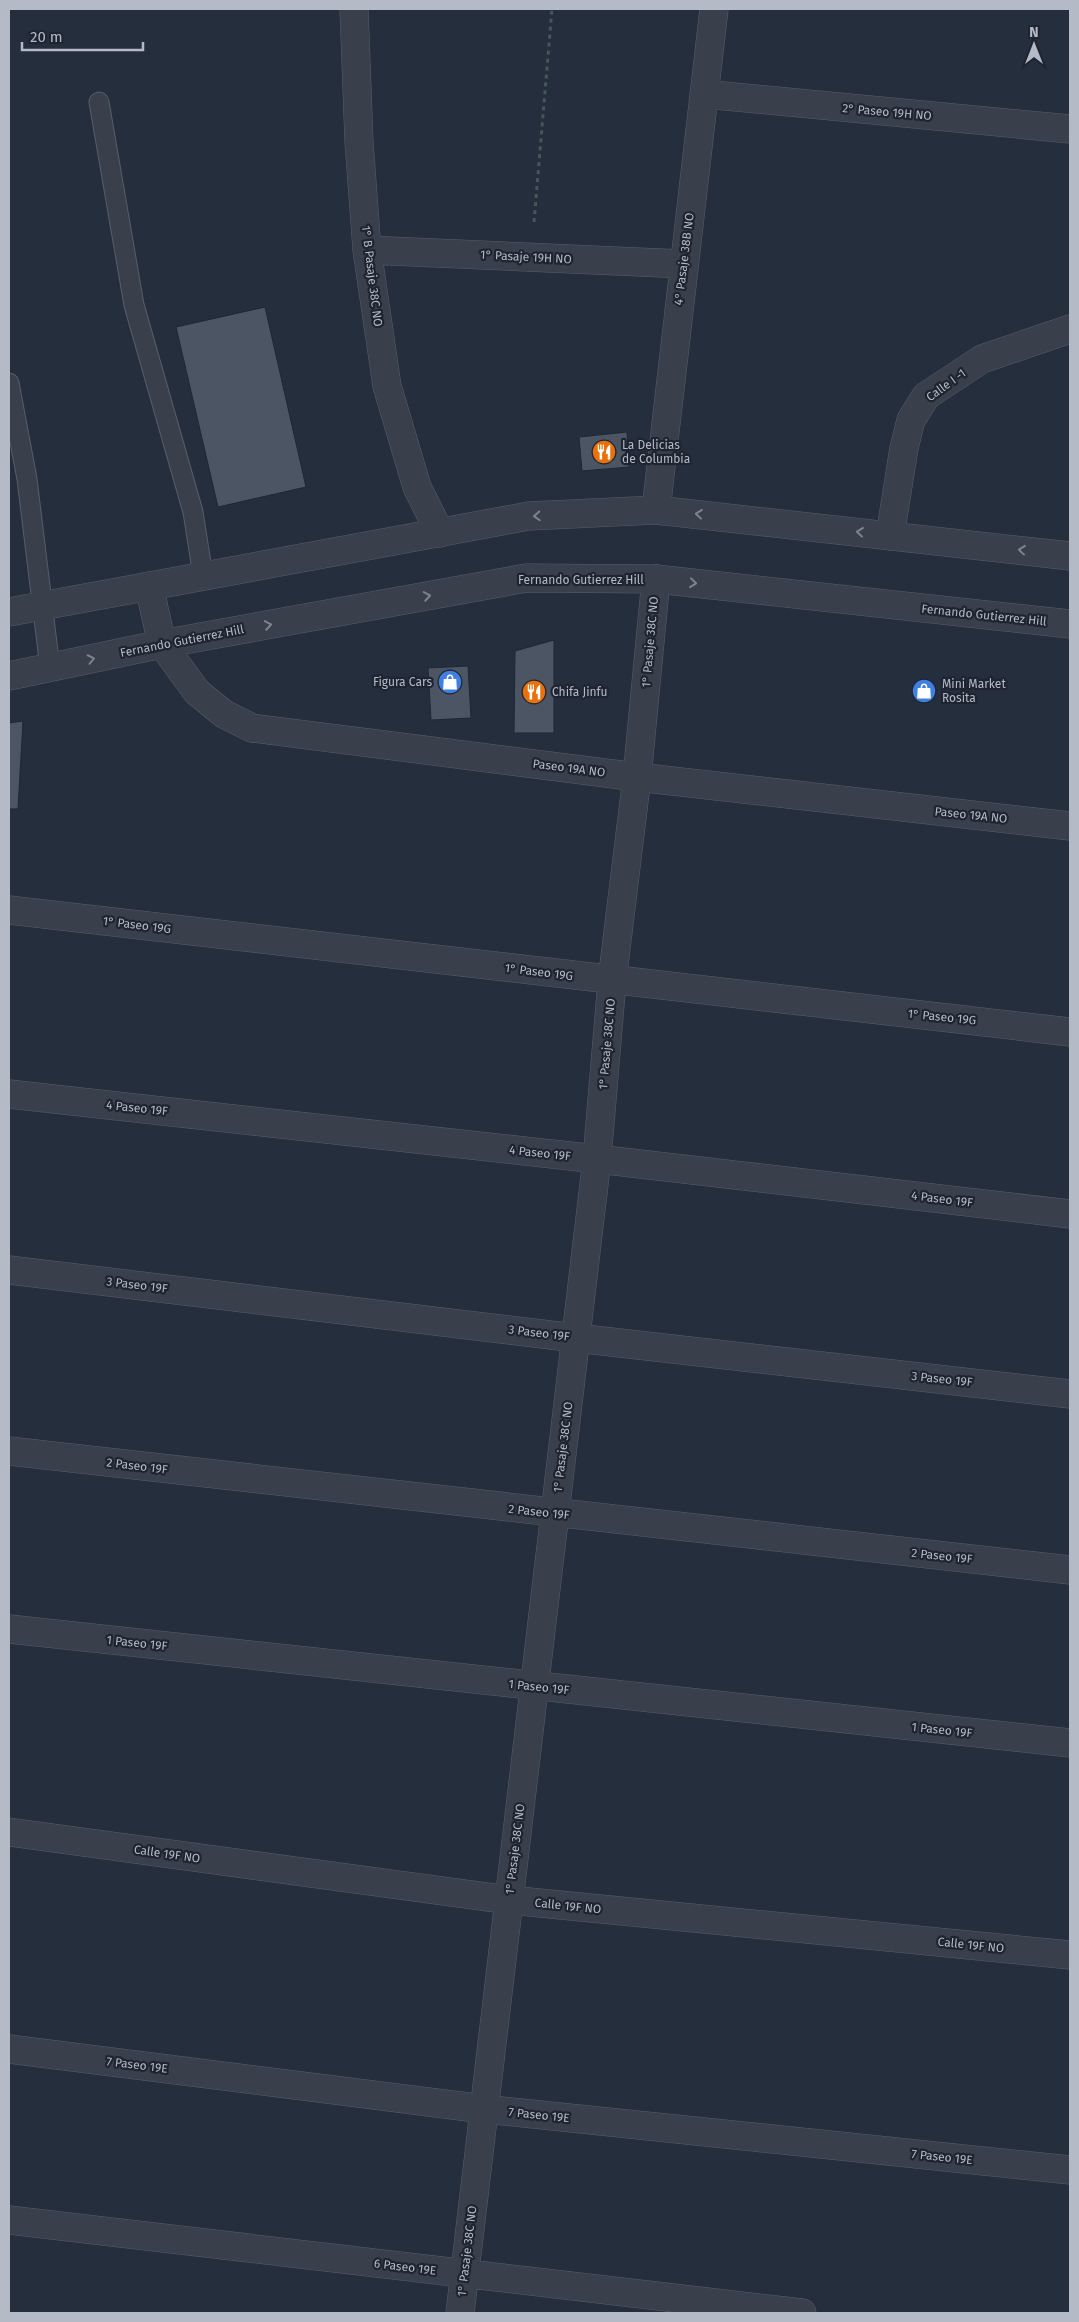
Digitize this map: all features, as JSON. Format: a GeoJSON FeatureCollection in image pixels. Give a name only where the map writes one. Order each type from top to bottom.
{"type":"FeatureCollection","features":[{"type":"Feature","properties":{"kind":"street","name":"1° B Pasaje 38C NO"},"geometry":{"type":"LineString","coordinates":[[354,9],[359,142],[367,250],[387,386],[417,487],[440,533]]}},
{"type":"Feature","properties":{"kind":"street","name":"4° Pasaje 38B NO"},"geometry":{"type":"LineString","coordinates":[[656,510],[714,9]]}},
{"type":"Feature","properties":{"kind":"street","name":"2° Paseo 19H NO"},"geometry":{"type":"LineString","coordinates":[[704,94],[1070,129]]}},
{"type":"Feature","properties":{"kind":"street","name":"1° Pasaje 19H NO"},"geometry":{"type":"LineString","coordinates":[[367,250],[684,264]]}},
{"type":"Feature","properties":{"kind":"street","name":"Calle I -1"},"geometry":{"type":"LineString","coordinates":[[890,536],[904,448],[911,420],[926,396],[982,359],[1070,329]]}},
{"type":"Feature","properties":{"kind":"street"},"geometry":{"type":"LineString","coordinates":[[9,612],[529,516],[656,510],[1070,556]]}},
{"type":"Feature","properties":{"kind":"street","name":"Fernando Gutierrez Hill"},"geometry":{"type":"LineString","coordinates":[[9,676],[162,644],[526,578],[656,579],[1070,624]]}},
{"type":"Feature","properties":{"kind":"street","name":"1° Pasaje 38C NO"},"geometry":{"type":"LineString","coordinates":[[460,2313],[597,1159],[612,981],[637,777],[656,579]]}},
{"type":"Feature","properties":{"kind":"street","name":"Paseo 19A NO"},"geometry":{"type":"LineString","coordinates":[[149,586],[162,644],[197,692],[224,714],[252,728],[637,777],[1070,826]]}},
{"type":"Feature","properties":{"kind":"street","name":"1° Paseo 19G"},"geometry":{"type":"LineString","coordinates":[[9,910],[612,981],[1070,1032]]}},
{"type":"Feature","properties":{"kind":"street","name":"4 Paseo 19F"},"geometry":{"type":"LineString","coordinates":[[9,1094],[1070,1214]]}},
{"type":"Feature","properties":{"kind":"street","name":"3 Paseo 19F"},"geometry":{"type":"LineString","coordinates":[[9,1270],[576,1338],[1070,1394]]}},
{"type":"Feature","properties":{"kind":"street","name":"2 Paseo 19F"},"geometry":{"type":"LineString","coordinates":[[9,1451],[555,1514],[1070,1570]]}},
{"type":"Feature","properties":{"kind":"street","name":"1 Paseo 19F"},"geometry":{"type":"LineString","coordinates":[[9,1629],[534,1687],[1070,1743]]}},
{"type":"Feature","properties":{"kind":"street","name":"Calle 19F NO"},"geometry":{"type":"LineString","coordinates":[[9,1832],[509,1900],[1070,1955]]}},
{"type":"Feature","properties":{"kind":"street","name":"7 Paseo 19E"},"geometry":{"type":"LineString","coordinates":[[9,2049],[484,2109],[1070,2170]]}},
{"type":"Feature","properties":{"kind":"street","name":"6 Paseo 19E"},"geometry":{"type":"LineString","coordinates":[[9,2220],[802,2313]]}},
{"type":"Feature","properties":{"kind":"lane"},"geometry":{"type":"LineString","coordinates":[[99,102],[134,305],[193,512],[203,576]]}},
{"type":"Feature","properties":{"kind":"lane"},"geometry":{"type":"LineString","coordinates":[[9,383],[12,429],[27,479],[50,668]]}},
{"type":"Feature","properties":{"kind":"path"},"geometry":{"type":"LineString","coordinates":[[531,257],[552,9]]}},
{"type":"Feature","properties":{"kind":"building"},"geometry":{"type":"Polygon","coordinates":[[[265,307],[306,487],[218,507],[176,327],[265,307]]]}},
{"type":"Feature","properties":{"kind":"building","name":"La Delicias de Columbia"},"geometry":{"type":"Polygon","coordinates":[[[627,432],[629,467],[582,471],[579,437],[627,432]]]}},
{"type":"Feature","properties":{"kind":"building","name":"Chifa Jinfu"},"geometry":{"type":"Polygon","coordinates":[[[554,640],[554,733],[514,733],[515,651],[554,640]]]}},
{"type":"Feature","properties":{"kind":"building"},"geometry":{"type":"Polygon","coordinates":[[[468,666],[471,718],[431,720],[428,668],[468,666]]]}},
{"type":"Feature","properties":{"kind":"building"},"geometry":{"type":"Polygon","coordinates":[[[23,721],[18,809],[9,809],[9,723],[23,721]]]}},
{"type":"Feature","properties":{"kind":"place","name":"La Delicias de Columbia"},"geometry":{"type":"Point","coordinates":[604,452]}},
{"type":"Feature","properties":{"kind":"place","name":"Figura Cars"},"geometry":{"type":"Point","coordinates":[450,682]}},
{"type":"Feature","properties":{"kind":"place","name":"Mini Market Rosita"},"geometry":{"type":"Point","coordinates":[924,691]}},
{"type":"Feature","properties":{"kind":"place","name":"Chifa Jinfu"},"geometry":{"type":"Point","coordinates":[534,692]}}]}
